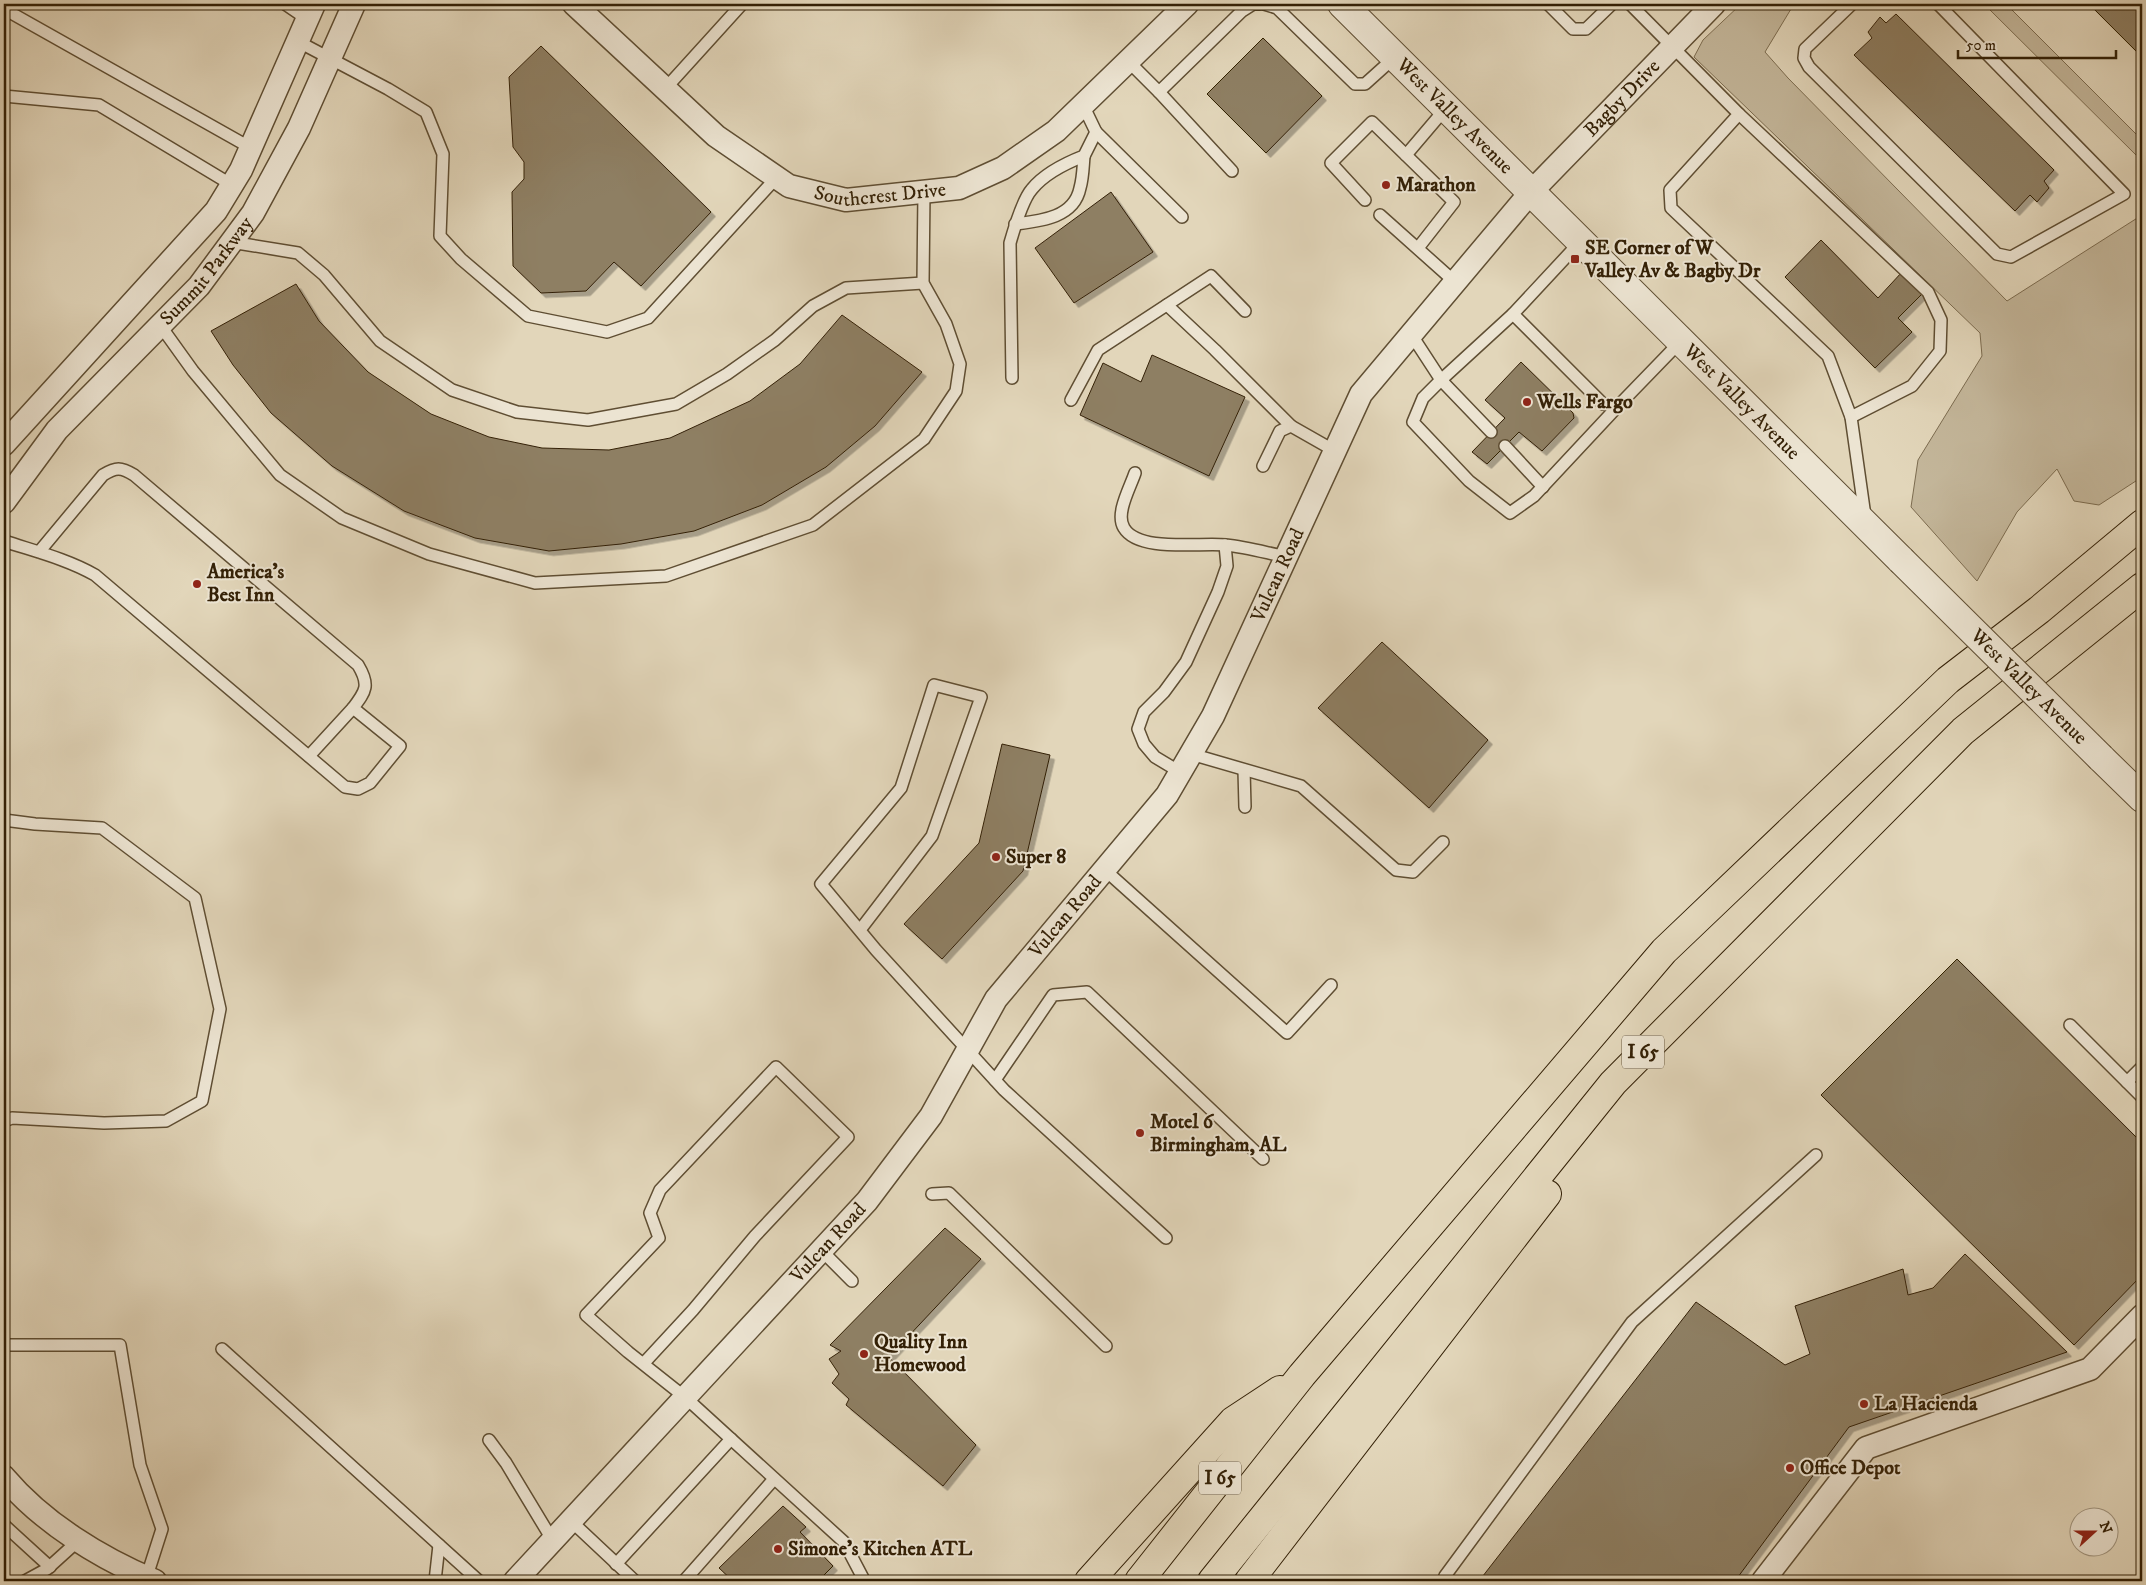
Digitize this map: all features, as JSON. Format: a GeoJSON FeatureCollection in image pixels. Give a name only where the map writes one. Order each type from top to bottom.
{"type":"FeatureCollection","features":[{"type":"Feature","properties":{"kind":"highway","name":"I 65"},"geometry":{"type":"LineString","coordinates":[[1139,1581],[1302,1375],[1664,950],[1948,680],[2039,610],[2142,524]]}},
{"type":"Feature","properties":{"kind":"highway","name":"I 65"},"geometry":{"type":"LineString","coordinates":[[1212,1581],[1613,1082],[1963,730],[2142,587]]}},
{"type":"Feature","properties":{"kind":"highway"},"geometry":{"type":"LineString","coordinates":[[1249,1581],[1555,1184],[1613,1082]]}},
{"type":"Feature","properties":{"kind":"highway"},"geometry":{"type":"LineString","coordinates":[[1090,1581],[1233,1421],[1302,1375]]}},
{"type":"Feature","properties":{"kind":"street","name":"Summit Parkway"},"geometry":{"type":"LineString","coordinates":[[4,502],[58,430],[199,286],[253,213],[299,128],[354,4]]}},
{"type":"Feature","properties":{"kind":"street","name":"Southcrest Drive"},"geometry":{"type":"LineString","coordinates":[[574,4],[716,136],[789,186],[846,200],[958,188],[1003,168],[1056,131],[1187,4]]}},
{"type":"Feature","properties":{"kind":"street","name":"Bagby Drive"},"geometry":{"type":"LineString","coordinates":[[1530,193],[1714,4]]}},
{"type":"Feature","properties":{"kind":"street","name":"West Valley Avenue"},"geometry":{"type":"LineString","coordinates":[[1348,6],[1395,57],[1530,193],[2142,798]]}},
{"type":"Feature","properties":{"kind":"street","name":"Summit Parkway"},"geometry":{"type":"LineString","coordinates":[[4,444],[216,211],[251,148],[311,11]]}},
{"type":"Feature","properties":{"kind":"street","name":"Vulcan Road"},"geometry":{"type":"LineString","coordinates":[[515,1581],[867,1201],[931,1116],[996,999],[1167,795],[1213,716],[1361,394],[1530,193]]}},
{"type":"Feature","properties":{"kind":"street"},"geometry":{"type":"LineString","coordinates":[[1763,1581],[1866,1448],[2090,1369],[2142,1316]]}},
{"type":"Feature","properties":{"kind":"street"},"geometry":{"type":"LineString","coordinates":[[6,1485],[42,1514],[91,1548],[149,1580]]}},
{"type":"Feature","properties":{"kind":"lane"},"geometry":{"type":"LineString","coordinates":[[285,4],[311,11]]}},
{"type":"Feature","properties":{"kind":"lane"},"geometry":{"type":"LineString","coordinates":[[665,89],[742,4]]}},
{"type":"Feature","properties":{"kind":"lane"},"geometry":{"type":"LineString","coordinates":[[1159,92],[1242,11],[1253,4],[1260,4]]}},
{"type":"Feature","properties":{"kind":"lane"},"geometry":{"type":"LineString","coordinates":[[1264,4],[1276,8],[1355,84],[1365,84],[1395,57]]}},
{"type":"Feature","properties":{"kind":"lane"},"geometry":{"type":"LineString","coordinates":[[1548,4],[1574,29],[1586,30],[1612,4]]}},
{"type":"Feature","properties":{"kind":"lane"},"geometry":{"type":"LineString","coordinates":[[1630,4],[1738,114],[1928,292],[1941,320],[1940,351],[1912,386],[1851,417]]}},
{"type":"Feature","properties":{"kind":"lane"},"geometry":{"type":"LineString","coordinates":[[1852,4],[1804,48],[1804,58],[1809,67],[1997,254],[2011,257],[2124,194],[1938,4]]}},
{"type":"Feature","properties":{"kind":"lane"},"geometry":{"type":"LineString","coordinates":[[4,9],[251,148]]}},
{"type":"Feature","properties":{"kind":"lane"},"geometry":{"type":"LineString","coordinates":[[298,41],[426,112],[443,154],[440,236],[461,259],[528,316],[607,332],[648,318],[776,178]]}},
{"type":"Feature","properties":{"kind":"lane"},"geometry":{"type":"LineString","coordinates":[[1128,61],[1232,171]]}},
{"type":"Feature","properties":{"kind":"lane"},"geometry":{"type":"LineString","coordinates":[[4,96],[99,105],[232,185]]}},
{"type":"Feature","properties":{"kind":"lane"},"geometry":{"type":"LineString","coordinates":[[1083,105],[1096,132],[1182,218]]}},
{"type":"Feature","properties":{"kind":"lane"},"geometry":{"type":"LineString","coordinates":[[1406,155],[1446,108]]}},
{"type":"Feature","properties":{"kind":"lane"},"geometry":{"type":"LineString","coordinates":[[1738,114],[1670,190],[1671,208],[1828,356],[1851,417],[1866,525]]}},
{"type":"Feature","properties":{"kind":"lane"},"geometry":{"type":"LineString","coordinates":[[1365,200],[1331,163],[1372,122],[1454,202],[1418,248]]}},
{"type":"Feature","properties":{"kind":"lane"},"geometry":{"type":"LineString","coordinates":[[1015,224],[1050,220],[1075,202],[1080,190],[1084,156],[1096,132]]}},
{"type":"Feature","properties":{"kind":"lane"},"geometry":{"type":"LineString","coordinates":[[1012,378],[1010,243],[1015,224],[1031,189],[1063,165],[1084,156]]}},
{"type":"Feature","properties":{"kind":"lane"},"geometry":{"type":"LineString","coordinates":[[160,325],[193,371],[280,475],[342,518],[429,554],[535,582],[666,576],[814,526],[924,439],[956,391],[960,364],[946,324],[923,283],[924,192]]}},
{"type":"Feature","properties":{"kind":"lane"},"geometry":{"type":"LineString","coordinates":[[1380,215],[1455,282]]}},
{"type":"Feature","properties":{"kind":"lane"},"geometry":{"type":"LineString","coordinates":[[232,242],[298,253],[324,275],[380,341],[452,390],[516,412],[588,420],[676,404],[727,374],[776,340],[813,306],[846,288],[923,283]]}},
{"type":"Feature","properties":{"kind":"lane"},"geometry":{"type":"LineString","coordinates":[[1580,242],[1513,314],[1423,398],[1413,422],[1468,481],[1510,513],[1534,496],[1680,342]]}},
{"type":"Feature","properties":{"kind":"lane"},"geometry":{"type":"LineString","coordinates":[[1071,400],[1098,350],[1211,276],[1245,311]]}},
{"type":"Feature","properties":{"kind":"lane"},"geometry":{"type":"LineString","coordinates":[[1167,305],[1291,426],[1335,451]]}},
{"type":"Feature","properties":{"kind":"lane"},"geometry":{"type":"LineString","coordinates":[[1513,314],[1603,404],[1619,405]]}},
{"type":"Feature","properties":{"kind":"lane"},"geometry":{"type":"LineString","coordinates":[[1411,334],[1441,380],[1491,432]]}},
{"type":"Feature","properties":{"kind":"lane"},"geometry":{"type":"LineString","coordinates":[[1263,466],[1280,431],[1291,426]]}},
{"type":"Feature","properties":{"kind":"lane"},"geometry":{"type":"LineString","coordinates":[[1505,446],[1542,487]]}},
{"type":"Feature","properties":{"kind":"lane"},"geometry":{"type":"LineString","coordinates":[[39,552],[103,475],[113,468],[122,468],[134,474],[358,665],[364,674],[366,684],[364,694],[309,756]]}},
{"type":"Feature","properties":{"kind":"lane"},"geometry":{"type":"LineString","coordinates":[[1135,473],[1120,516],[1124,528],[1131,535],[1163,545],[1226,545],[1286,557]]}},
{"type":"Feature","properties":{"kind":"lane"},"geometry":{"type":"LineString","coordinates":[[4,541],[81,567],[95,575],[345,787],[358,788],[370,783],[400,746],[353,708]]}},
{"type":"Feature","properties":{"kind":"lane"},"geometry":{"type":"LineString","coordinates":[[1226,545],[1227,566],[1218,592],[1186,662],[1164,692],[1144,712],[1138,729],[1144,744],[1154,758],[1244,770],[1302,786],[1396,870],[1413,872],[1443,842]]}},
{"type":"Feature","properties":{"kind":"lane"},"geometry":{"type":"LineString","coordinates":[[860,930],[932,836],[981,697],[934,685],[901,788],[821,884],[860,930],[995,1080],[1166,1238]]}},
{"type":"Feature","properties":{"kind":"lane"},"geometry":{"type":"LineString","coordinates":[[1244,770],[1245,807]]}},
{"type":"Feature","properties":{"kind":"lane"},"geometry":{"type":"LineString","coordinates":[[4,820],[102,828],[195,898],[220,1009],[202,1101],[166,1121],[104,1123],[12,1118],[4,1121]]}},
{"type":"Feature","properties":{"kind":"lane"},"geometry":{"type":"LineString","coordinates":[[1105,870],[1286,1033],[1330,985]]}},
{"type":"Feature","properties":{"kind":"lane"},"geometry":{"type":"LineString","coordinates":[[995,1080],[1053,995],[1086,992],[1263,1159]]}},
{"type":"Feature","properties":{"kind":"lane"},"geometry":{"type":"LineString","coordinates":[[2070,1026],[2142,1097]]}},
{"type":"Feature","properties":{"kind":"lane"},"geometry":{"type":"LineString","coordinates":[[644,1363],[755,1236],[848,1137],[776,1067],[660,1190],[650,1213],[659,1238],[586,1315],[628,1352],[686,1398],[844,1542],[864,1580],[862,1581]]}},
{"type":"Feature","properties":{"kind":"lane"},"geometry":{"type":"LineString","coordinates":[[2127,1082],[2142,1067]]}},
{"type":"Feature","properties":{"kind":"lane"},"geometry":{"type":"LineString","coordinates":[[1443,1581],[1632,1322],[1816,1155]]}},
{"type":"Feature","properties":{"kind":"lane"},"geometry":{"type":"LineString","coordinates":[[932,1194],[950,1194],[1106,1346]]}},
{"type":"Feature","properties":{"kind":"lane"},"geometry":{"type":"LineString","coordinates":[[821,1250],[852,1281]]}},
{"type":"Feature","properties":{"kind":"lane"},"geometry":{"type":"LineString","coordinates":[[4,1345],[120,1345],[140,1465],[162,1528],[149,1580]]}},
{"type":"Feature","properties":{"kind":"lane"},"geometry":{"type":"LineString","coordinates":[[222,1348],[480,1581]]}},
{"type":"Feature","properties":{"kind":"lane"},"geometry":{"type":"LineString","coordinates":[[616,1564],[731,1439]]}},
{"type":"Feature","properties":{"kind":"lane"},"geometry":{"type":"LineString","coordinates":[[489,1440],[506,1463],[553,1541]]}},
{"type":"Feature","properties":{"kind":"lane"},"geometry":{"type":"LineString","coordinates":[[684,1581],[774,1479]]}},
{"type":"Feature","properties":{"kind":"lane"},"geometry":{"type":"LineString","coordinates":[[571,1521],[635,1581]]}},
{"type":"Feature","properties":{"kind":"lane"},"geometry":{"type":"LineString","coordinates":[[4,1524],[50,1567]]}},
{"type":"Feature","properties":{"kind":"lane"},"geometry":{"type":"LineString","coordinates":[[25,1581],[50,1567],[79,1540]]}},
{"type":"Feature","properties":{"kind":"lane"},"geometry":{"type":"LineString","coordinates":[[436,1581],[439,1545]]}},
{"type":"Feature","properties":{"kind":"shaded area"},"geometry":{"type":"Polygon","coordinates":[[[1741,4],[1794,4],[1765,52],[1788,78],[2007,301],[2142,215],[2142,477],[2099,505],[2074,501],[2057,469],[2017,512],[1977,581],[1911,507],[1918,460],[1982,356],[1980,333],[1694,57],[1703,40],[1741,4]]]}},
{"type":"Feature","properties":{"kind":"shaded area"},"geometry":{"type":"Polygon","coordinates":[[[1984,4],[2006,4],[2142,140],[2142,161],[1984,4]]]}},
{"type":"Feature","properties":{"kind":"building"},"geometry":{"type":"Polygon","coordinates":[[[2089,4],[2142,4],[2142,57],[2089,4]]]}},
{"type":"Feature","properties":{"kind":"building"},"geometry":{"type":"Polygon","coordinates":[[[1896,14],[2054,170],[2044,181],[2049,188],[2037,202],[2030,195],[2015,211],[1854,55],[1872,38],[1868,32],[1880,17],[1886,23],[1896,14]]]}},
{"type":"Feature","properties":{"kind":"building"},"geometry":{"type":"Polygon","coordinates":[[[1263,38],[1322,96],[1266,153],[1207,94],[1263,38]]]}},
{"type":"Feature","properties":{"kind":"building"},"geometry":{"type":"Polygon","coordinates":[[[541,46],[711,212],[641,286],[614,262],[586,291],[541,293],[513,266],[512,192],[524,179],[524,162],[513,147],[509,77],[541,46]]]}},
{"type":"Feature","properties":{"kind":"building"},"geometry":{"type":"Polygon","coordinates":[[[1111,192],[1153,252],[1074,303],[1035,248],[1111,192]]]}},
{"type":"Feature","properties":{"kind":"building"},"geometry":{"type":"Polygon","coordinates":[[[1821,240],[1878,298],[1902,272],[1923,293],[1898,318],[1912,332],[1875,368],[1785,277],[1821,240]]]}},
{"type":"Feature","properties":{"kind":"building"},"geometry":{"type":"Polygon","coordinates":[[[296,284],[319,321],[368,372],[431,414],[489,437],[542,448],[609,450],[670,438],[750,401],[800,364],[842,315],[922,372],[875,426],[826,467],[762,505],[694,531],[621,544],[549,551],[475,538],[404,511],[332,466],[271,413],[233,365],[211,331],[296,284]]]}},
{"type":"Feature","properties":{"kind":"building"},"geometry":{"type":"Polygon","coordinates":[[[1152,355],[1245,397],[1209,476],[1080,415],[1103,363],[1141,382],[1152,355]]]}},
{"type":"Feature","properties":{"kind":"building"},"geometry":{"type":"Polygon","coordinates":[[[1521,362],[1573,413],[1574,418],[1542,451],[1519,432],[1487,464],[1472,452],[1505,418],[1485,400],[1521,362]]]}},
{"type":"Feature","properties":{"kind":"building"},"geometry":{"type":"Polygon","coordinates":[[[1382,642],[1488,740],[1429,808],[1318,708],[1382,642]]]}},
{"type":"Feature","properties":{"kind":"building","name":"Super 8"},"geometry":{"type":"Polygon","coordinates":[[[1002,744],[1050,755],[1023,871],[942,959],[904,924],[979,843],[1002,744]]]}},
{"type":"Feature","properties":{"kind":"building"},"geometry":{"type":"Polygon","coordinates":[[[1957,959],[2142,1143],[2142,1275],[2074,1345],[1821,1095],[1957,959]]]}},
{"type":"Feature","properties":{"kind":"building","name":"Quality Inn Homewood"},"geometry":{"type":"Polygon","coordinates":[[[945,1228],[981,1259],[889,1357],[976,1445],[943,1486],[846,1405],[849,1399],[832,1383],[839,1374],[829,1359],[841,1351],[830,1345],[945,1228]]]}},
{"type":"Feature","properties":{"kind":"building"},"geometry":{"type":"Polygon","coordinates":[[[1965,1254],[2067,1352],[1849,1427],[1735,1581],[1479,1581],[1696,1302],[1785,1365],[1810,1354],[1795,1306],[1903,1269],[1908,1295],[1933,1288],[1965,1254]]]}},
{"type":"Feature","properties":{"kind":"building","name":"Simone's Kitchen ATL"},"geometry":{"type":"Polygon","coordinates":[[[783,1506],[806,1527],[800,1532],[833,1566],[818,1581],[733,1581],[719,1568],[783,1506]]]}},
{"type":"Feature","properties":{"kind":"place","name":"Marathon"},"geometry":{"type":"Point","coordinates":[1386,185]}},
{"type":"Feature","properties":{"kind":"place","name":"SE Corner of W Valley Av & Bagby Dr"},"geometry":{"type":"Point","coordinates":[1575,259]}},
{"type":"Feature","properties":{"kind":"place","name":"Wells Fargo"},"geometry":{"type":"Point","coordinates":[1527,402]}},
{"type":"Feature","properties":{"kind":"place","name":"America's Best Inn"},"geometry":{"type":"Point","coordinates":[197,584]}},
{"type":"Feature","properties":{"kind":"place","name":"Super 8"},"geometry":{"type":"Point","coordinates":[996,857]}},
{"type":"Feature","properties":{"kind":"place","name":"Motel 6 Birmingham, AL"},"geometry":{"type":"Point","coordinates":[1140,1133]}},
{"type":"Feature","properties":{"kind":"place","name":"Quality Inn Homewood"},"geometry":{"type":"Point","coordinates":[864,1354]}},
{"type":"Feature","properties":{"kind":"place","name":"La Hacienda"},"geometry":{"type":"Point","coordinates":[1864,1404]}},
{"type":"Feature","properties":{"kind":"place","name":"Office Depot"},"geometry":{"type":"Point","coordinates":[1790,1468]}},
{"type":"Feature","properties":{"kind":"place","name":"Simone's Kitchen ATL"},"geometry":{"type":"Point","coordinates":[778,1549]}}]}
